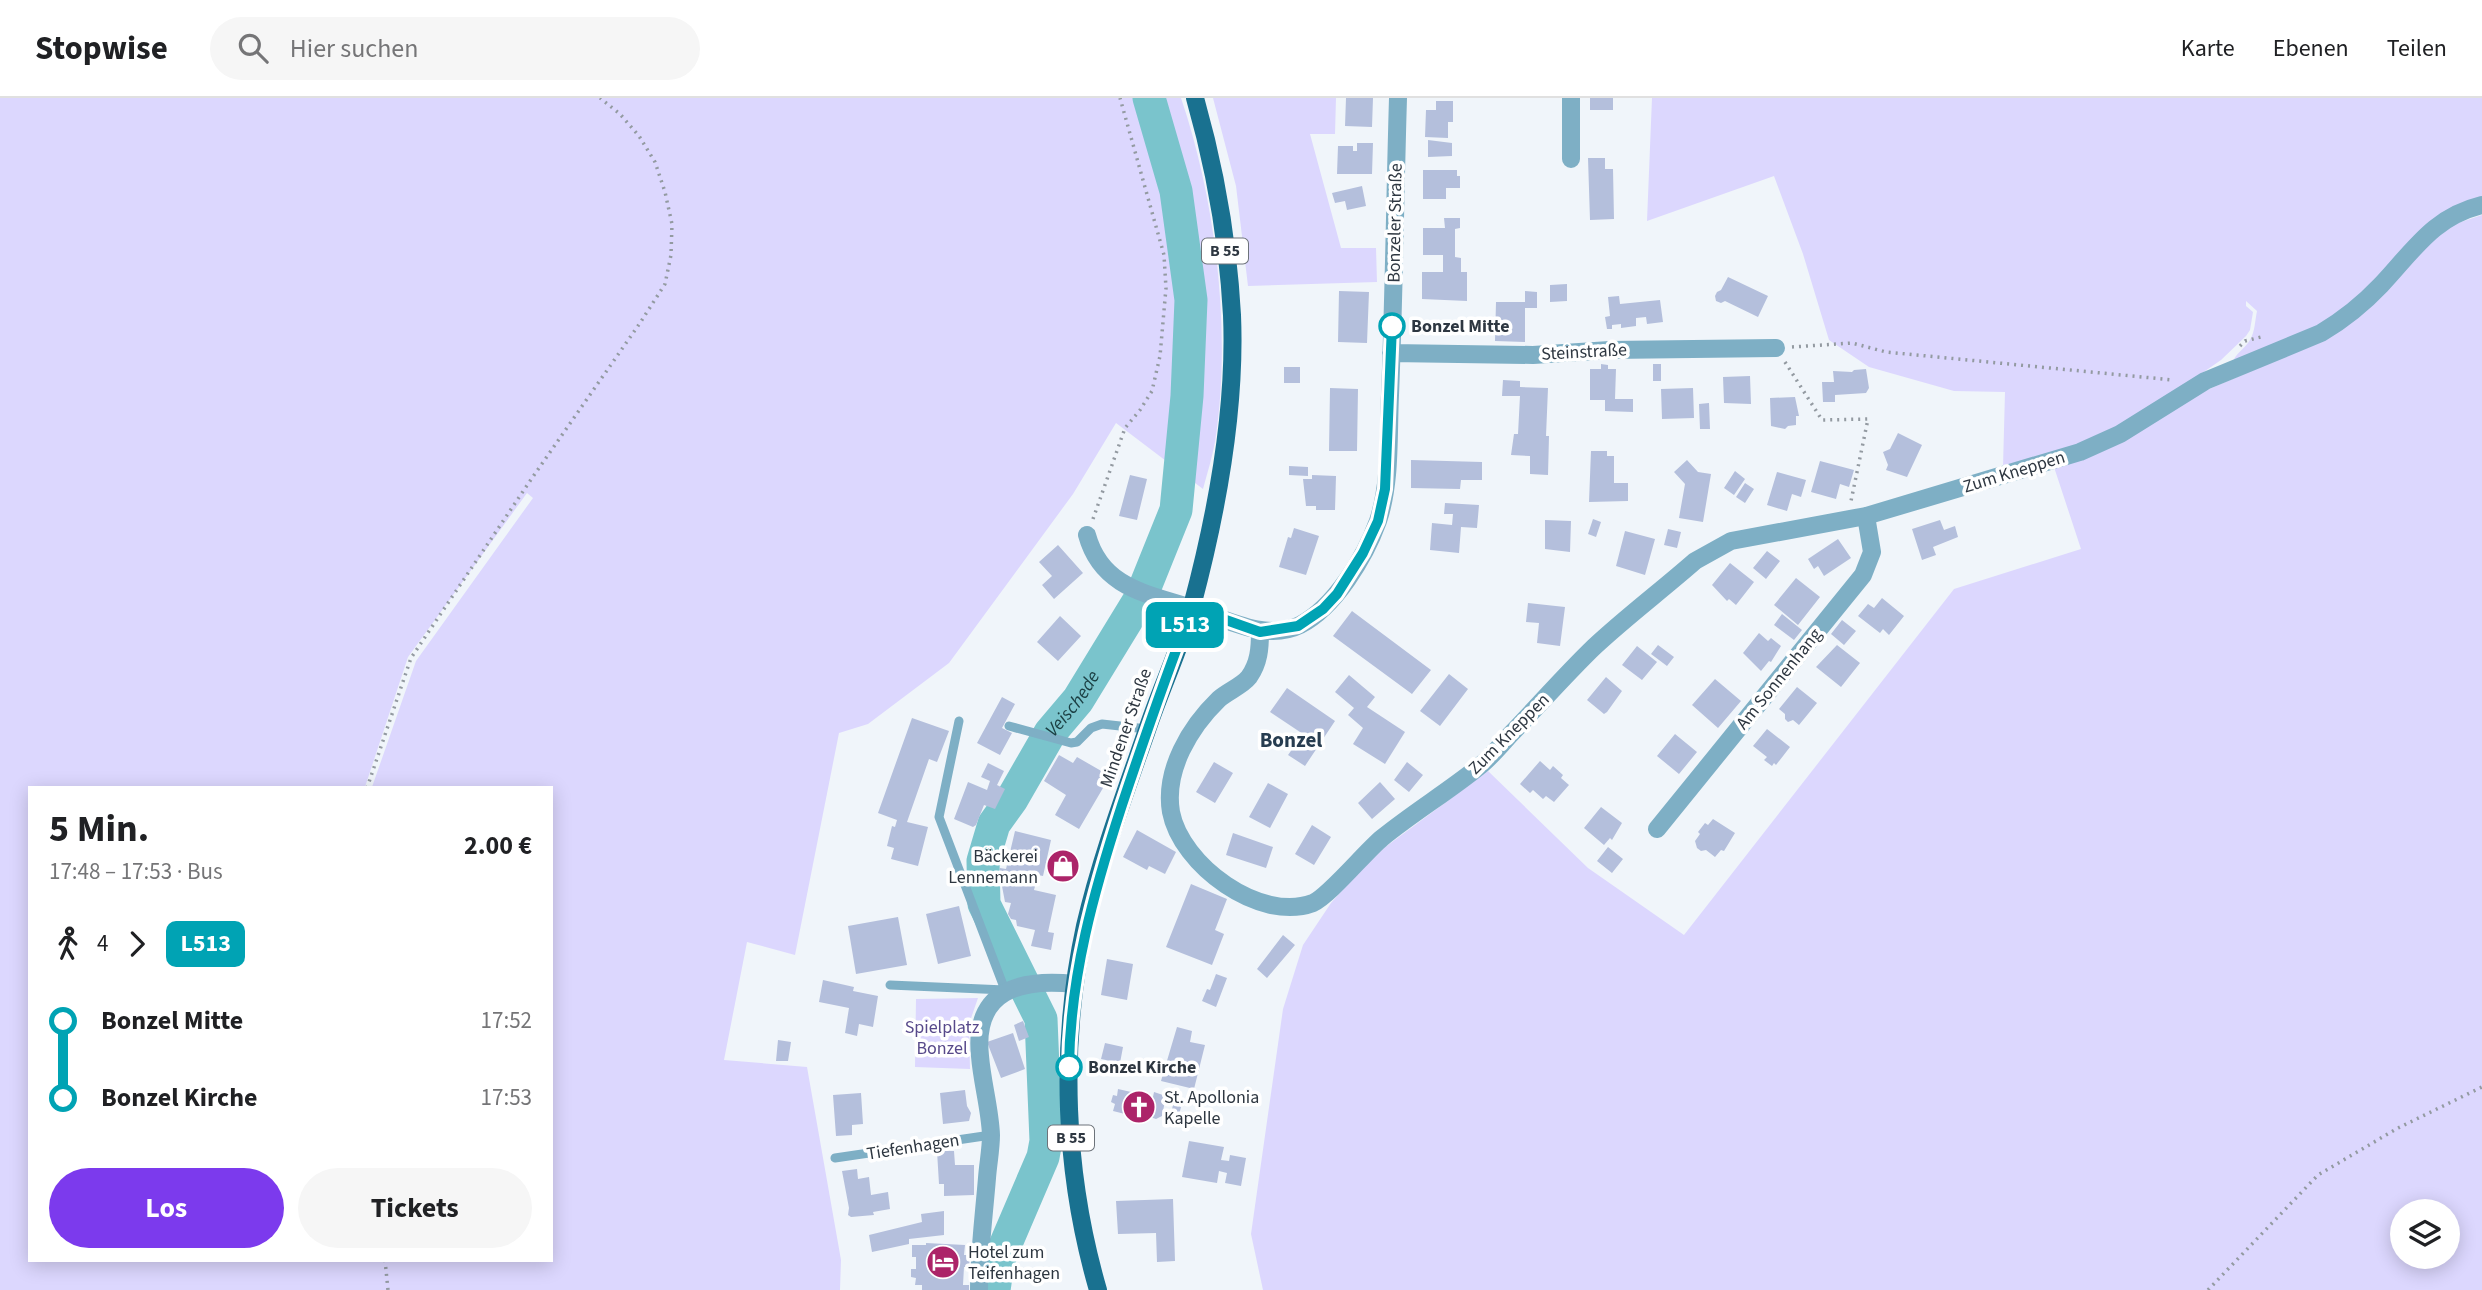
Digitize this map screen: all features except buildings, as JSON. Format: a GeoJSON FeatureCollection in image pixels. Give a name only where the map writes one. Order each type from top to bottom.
{"type":"FeatureCollection","features":[{"type":"Feature","properties":{"kind":"main road","name":"Mindener Straße"},"geometry":{"type":"LineString","coordinates":[[1098,1290],[1080,1218],[1072,1156],[1068,1092],[1069,1042],[1075,984],[1086,925],[1100,872],[1147,729],[1192,608],[1217,500],[1232,360],[1232,315],[1223,235],[1208,144],[1195,98]]}},
{"type":"Feature","properties":{"kind":"street","name":"Bonzeler Straße"},"geometry":{"type":"LineString","coordinates":[[1087,535],[1092,553],[1113,579],[1134,589],[1260,632],[1298,626],[1323,609],[1337,594],[1363,553],[1378,521],[1385,489],[1398,98]]}},
{"type":"Feature","properties":{"kind":"street"},"geometry":{"type":"LineString","coordinates":[[1571,98],[1572,159]]}},
{"type":"Feature","properties":{"kind":"street","name":"Zum Kneppen"},"geometry":{"type":"LineString","coordinates":[[1260,632],[1259,655],[1248,678],[1220,699],[1194,728],[1180,752],[1171,786],[1171,811],[1178,831],[1193,855],[1225,884],[1247,898],[1261,903],[1295,907],[1316,902],[1381,839],[1482,764],[1595,647],[1695,561],[1731,541],[1866,516],[2080,452],[2120,434],[2205,381],[2338,323],[2380,286],[2429,231],[2455,213],[2482,205]]}},
{"type":"Feature","properties":{"kind":"street","name":"Steinstraße"},"geometry":{"type":"LineString","coordinates":[[1391,354],[1533,355],[1610,350],[1776,348]]}},
{"type":"Feature","properties":{"kind":"street","name":"Am Sonnenhang"},"geometry":{"type":"LineString","coordinates":[[1657,829],[1863,575],[1872,552],[1866,516]]}},
{"type":"Feature","properties":{"kind":"street"},"geometry":{"type":"LineString","coordinates":[[979,1290],[979,1255],[991,1135],[979,1053],[980,1032],[986,1012],[993,1000],[1010,989],[1044,983],[1075,984]]}},
{"type":"Feature","properties":{"kind":"lane"},"geometry":{"type":"LineString","coordinates":[[890,985],[1010,989],[939,817],[959,721]]}},
{"type":"Feature","properties":{"kind":"lane"},"geometry":{"type":"LineString","coordinates":[[1009,726],[1063,741],[1077,742],[1091,728],[1102,724],[1147,729]]}},
{"type":"Feature","properties":{"kind":"lane","name":"Tiefenhagen"},"geometry":{"type":"LineString","coordinates":[[835,1158],[991,1135]]}},
{"type":"Feature","properties":{"kind":"path"},"geometry":{"type":"LineString","coordinates":[[369,786],[411,658],[665,284],[671,255],[672,224],[662,182],[639,136],[620,114],[600,98]]}},
{"type":"Feature","properties":{"kind":"path"},"geometry":{"type":"LineString","coordinates":[[1087,535],[1125,428],[1152,391],[1160,356],[1166,288],[1164,255],[1120,98]]}},
{"type":"Feature","properties":{"kind":"path"},"geometry":{"type":"LineString","coordinates":[[2237,349],[2245,341],[2266,336]]}},
{"type":"Feature","properties":{"kind":"path"},"geometry":{"type":"LineString","coordinates":[[1846,520],[1868,419],[1822,420],[1776,348],[1852,343],[1886,352],[2168,380],[2205,381]]}},
{"type":"Feature","properties":{"kind":"path"},"geometry":{"type":"LineString","coordinates":[[2208,1290],[2318,1175],[2398,1129],[2482,1087]]}},
{"type":"Feature","properties":{"kind":"path"},"geometry":{"type":"LineString","coordinates":[[384,1262],[388,1290]]}},
{"type":"Feature","properties":{"kind":"green space"},"geometry":{"type":"Polygon","coordinates":[[[0,98],[1181,98],[1212,224],[1221,313],[1220,400],[1215,442],[1203,489],[1116,423],[1073,494],[949,663],[868,724],[839,733],[795,955],[747,942],[724,1060],[807,1067],[841,1260],[840,1290],[0,1290],[0,98]]]}},
{"type":"Feature","properties":{"kind":"green space"},"geometry":{"type":"Polygon","coordinates":[[[1213,98],[1336,98],[1335,134],[1310,134],[1341,248],[1376,248],[1377,282],[1248,286],[1236,186],[1213,98]]]}},
{"type":"Feature","properties":{"kind":"green space"},"geometry":{"type":"Polygon","coordinates":[[[1652,98],[2482,98],[2482,201],[2327,322],[2237,360],[2234,359],[2252,337],[2257,311],[2246,301],[2246,306],[2253,312],[2250,330],[2246,336],[2221,360],[2162,401],[2207,390],[2311,345],[2452,225],[2482,215],[2482,1290],[1263,1290],[1251,1234],[1283,1009],[1303,945],[1331,903],[1384,848],[1488,771],[1588,868],[1684,935],[1954,589],[2081,549],[2053,464],[2003,467],[2005,392],[1954,391],[1869,367],[1829,340],[1803,254],[1774,176],[1647,221],[1652,98]]]}},
{"type":"Feature","properties":{"kind":"green space","name":"Spielplatz Bonzel"},"geometry":{"type":"Polygon","coordinates":[[[978,998],[969,1024],[970,1069],[915,1067],[916,999],[978,998]]]}},
{"type":"Feature","properties":{"kind":"waterway","name":"Veischede"},"geometry":{"type":"LineString","coordinates":[[994,1290],[998,1262],[1043,1157],[1046,1141],[1041,1019],[984,904],[983,861],[994,824],[1012,799],[1050,733],[1078,700],[1141,597],[1176,510],[1187,396],[1191,300],[1176,191],[1149,98]]}},
{"type":"Feature","properties":{"kind":"bus line","name":"L513"},"geometry":{"type":"LineString","coordinates":[[1069,1067],[1075,984],[1086,925],[1100,872],[1147,729],[1192,608],[1260,632],[1298,626],[1323,609],[1337,594],[1363,553],[1378,521],[1385,489],[1392,326]]}},
{"type":"Feature","properties":{"kind":"place","name":"Bonzel Mitte"},"geometry":{"type":"Point","coordinates":[1392,326]}},
{"type":"Feature","properties":{"kind":"place","name":"Bäckerei Lennemann"},"geometry":{"type":"Point","coordinates":[1063,866]}},
{"type":"Feature","properties":{"kind":"place","name":"Bonzel Kirche"},"geometry":{"type":"Point","coordinates":[1069,1067]}},
{"type":"Feature","properties":{"kind":"place","name":"St. Apollonia Kapelle"},"geometry":{"type":"Point","coordinates":[1139,1107]}},
{"type":"Feature","properties":{"kind":"place","name":"Hotel zum Teifenhagen"},"geometry":{"type":"Point","coordinates":[943,1262]}},
{"type":"Feature","properties":{"kind":"district","name":"Bonzel"},"geometry":{"type":"Point","coordinates":[1291,740]}}]}
